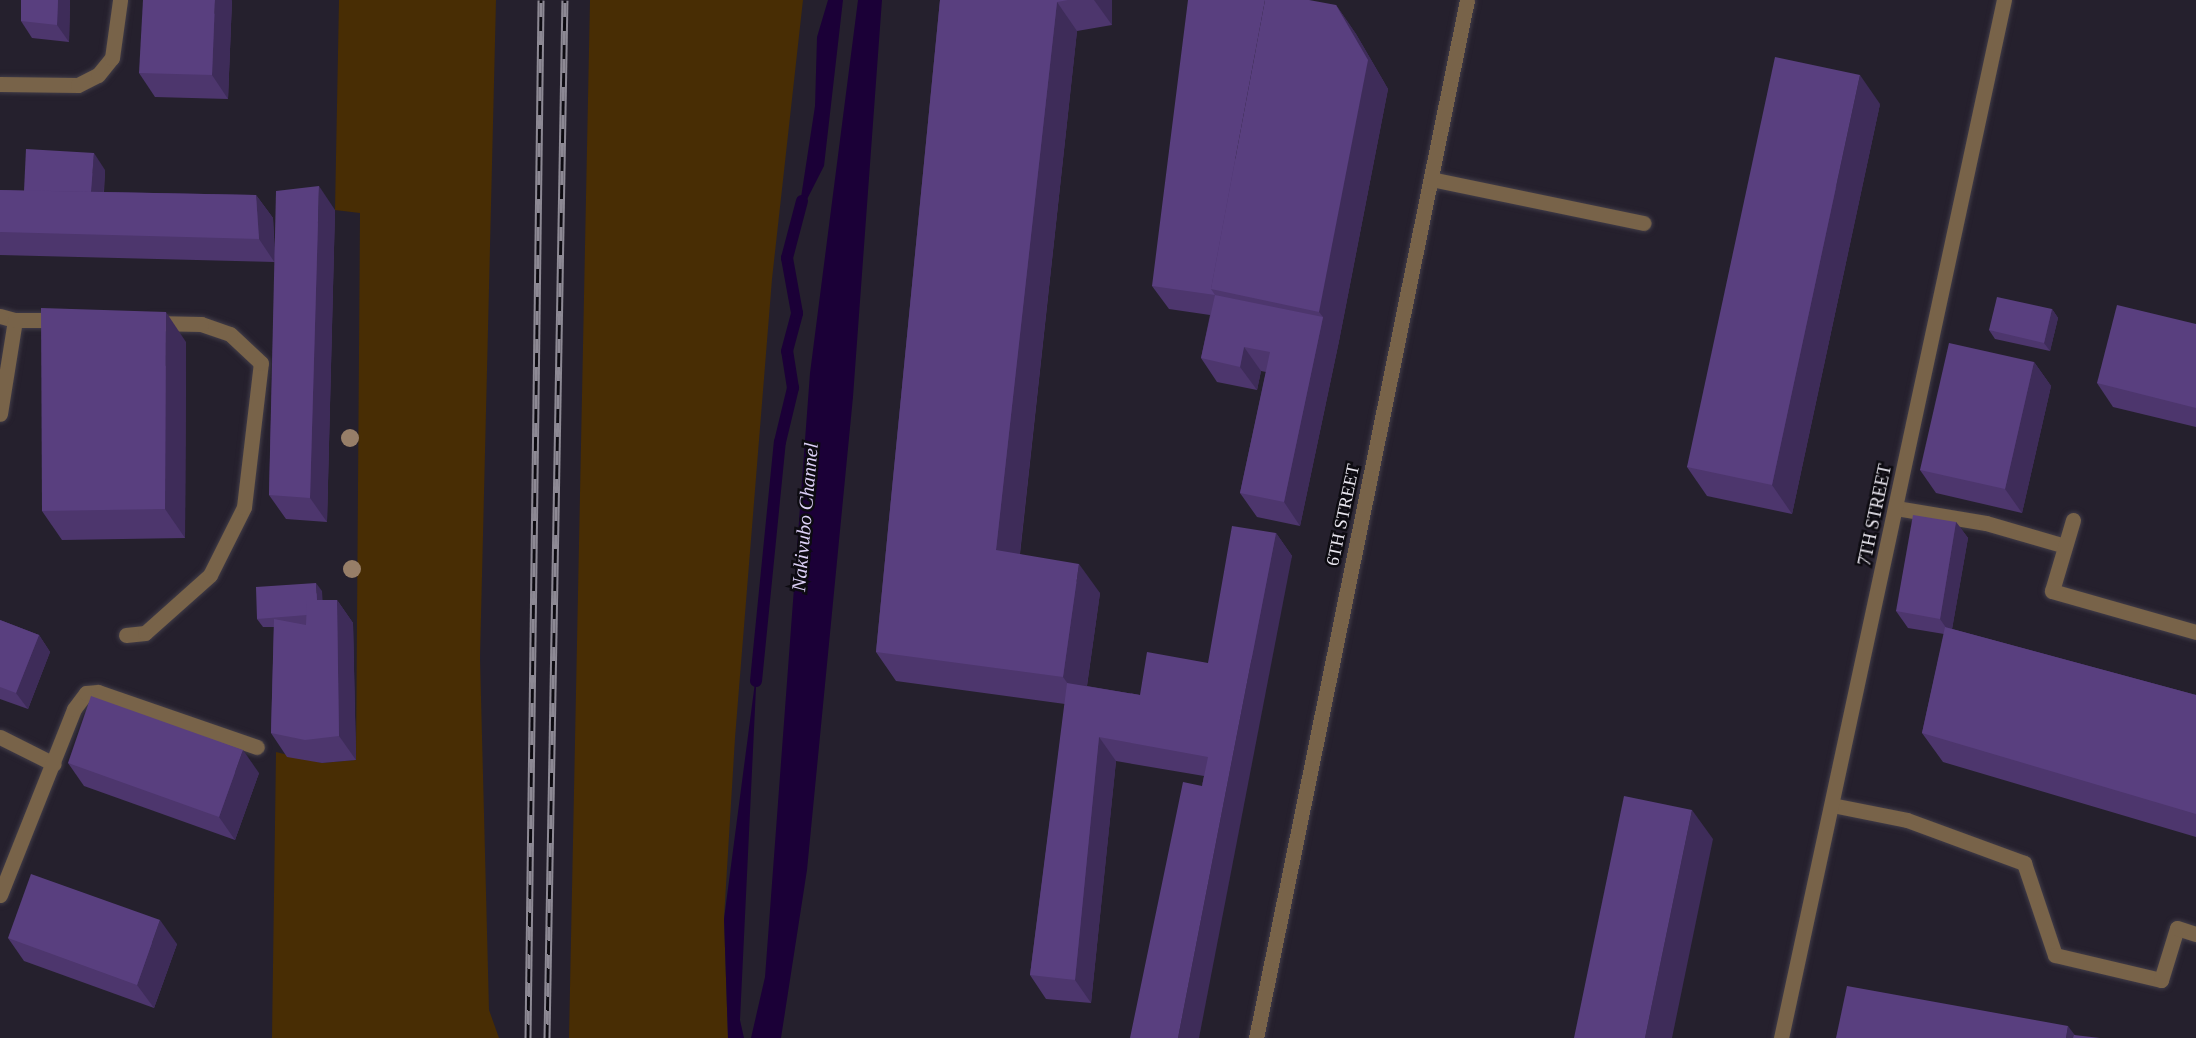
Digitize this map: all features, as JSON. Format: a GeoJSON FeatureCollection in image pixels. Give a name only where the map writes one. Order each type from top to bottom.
{"type":"FeatureCollection","features":[{"type":"Feature","properties":{"kind":"street"},"geometry":{"type":"LineString","coordinates":[[0,84],[78,85],[98,75],[112,58],[120,0]]}},
{"type":"Feature","properties":{"kind":"street","name":"6TH STREET"},"geometry":{"type":"LineString","coordinates":[[1256,1038],[1467,0]]}},
{"type":"Feature","properties":{"kind":"street","name":"7TH STREET"},"geometry":{"type":"LineString","coordinates":[[1782,1038],[2004,0]]}},
{"type":"Feature","properties":{"kind":"street"},"geometry":{"type":"LineString","coordinates":[[1431,179],[1643,223]]}},
{"type":"Feature","properties":{"kind":"street"},"geometry":{"type":"LineString","coordinates":[[0,414],[7,318],[77,321]]}},
{"type":"Feature","properties":{"kind":"street"},"geometry":{"type":"LineString","coordinates":[[126,635],[145,633],[210,575],[244,507],[261,363],[230,334],[201,324],[133,322]]}},
{"type":"Feature","properties":{"kind":"street"},"geometry":{"type":"LineString","coordinates":[[1896,508],[1986,523],[2065,546]]}},
{"type":"Feature","properties":{"kind":"street"},"geometry":{"type":"LineString","coordinates":[[2073,520],[2052,591],[2196,632]]}},
{"type":"Feature","properties":{"kind":"street"},"geometry":{"type":"LineString","coordinates":[[0,895],[81,697],[98,692],[257,747]]}},
{"type":"Feature","properties":{"kind":"street"},"geometry":{"type":"LineString","coordinates":[[0,737],[54,764]]}},
{"type":"Feature","properties":{"kind":"street"},"geometry":{"type":"LineString","coordinates":[[1832,805],[1906,820],[2024,863],[2055,955],[2161,980],[2176,928],[2196,934]]}},
{"type":"Feature","properties":{"kind":"shaded area"},"geometry":{"type":"Polygon","coordinates":[[[339,0],[496,0],[480,658],[489,1010],[499,1038],[272,1038],[276,752],[322,763],[356,760],[360,213],[335,210],[339,0]]]}},
{"type":"Feature","properties":{"kind":"shaded area"},"geometry":{"type":"Polygon","coordinates":[[[590,0],[803,0],[772,279],[735,738],[724,918],[728,1038],[569,1038],[590,0]]]}},
{"type":"Feature","properties":{"kind":"water"},"geometry":{"type":"Polygon","coordinates":[[[828,0],[843,0],[824,166],[798,217],[815,106],[817,37],[828,0]]]}},
{"type":"Feature","properties":{"kind":"water","name":"Nakivubo Channel"},"geometry":{"type":"Polygon","coordinates":[[[858,0],[882,0],[853,397],[807,870],[781,1038],[751,1038],[765,977],[810,373],[858,0]]]}},
{"type":"Feature","properties":{"kind":"water"},"geometry":{"type":"Polygon","coordinates":[[[757,667],[740,1020],[744,1038],[728,1038],[724,919],[757,667]]]}},
{"type":"Feature","properties":{"kind":"building"},"geometry":{"type":"Polygon","coordinates":[[[21,0],[58,0],[57,25],[21,21],[21,0]]]}},
{"type":"Feature","properties":{"kind":"building"},"geometry":{"type":"Polygon","coordinates":[[[143,0],[215,0],[212,75],[139,73],[143,0]]]}},
{"type":"Feature","properties":{"kind":"building"},"geometry":{"type":"Polygon","coordinates":[[[940,0],[1068,0],[1057,2],[996,550],[1079,564],[1063,677],[876,652],[940,0]]]}},
{"type":"Feature","properties":{"kind":"building"},"geometry":{"type":"Polygon","coordinates":[[[1188,0],[1265,0],[1211,289],[1215,295],[1152,286],[1188,0]]]}},
{"type":"Feature","properties":{"kind":"building"},"geometry":{"type":"Polygon","coordinates":[[[1265,0],[1309,0],[1336,5],[1368,60],[1319,312],[1211,289],[1265,0]]]}},
{"type":"Feature","properties":{"kind":"building"},"geometry":{"type":"Polygon","coordinates":[[[1775,57],[1860,75],[1772,485],[1687,467],[1775,57]]]}},
{"type":"Feature","properties":{"kind":"building"},"geometry":{"type":"Polygon","coordinates":[[[26,149],[94,153],[91,192],[24,191],[26,149]]]}},
{"type":"Feature","properties":{"kind":"building"},"geometry":{"type":"Polygon","coordinates":[[[319,186],[310,498],[269,495],[276,191],[319,186]]]}},
{"type":"Feature","properties":{"kind":"building"},"geometry":{"type":"Polygon","coordinates":[[[0,190],[256,195],[259,239],[0,232],[0,190]]]}},
{"type":"Feature","properties":{"kind":"building"},"geometry":{"type":"Polygon","coordinates":[[[1215,295],[1323,317],[1284,502],[1240,493],[1270,352],[1244,347],[1240,367],[1201,358],[1215,295]]]}},
{"type":"Feature","properties":{"kind":"building"},"geometry":{"type":"Polygon","coordinates":[[[1997,297],[2052,309],[2044,343],[1989,330],[1997,297]]]}},
{"type":"Feature","properties":{"kind":"building"},"geometry":{"type":"Polygon","coordinates":[[[2117,305],[2196,324],[2196,408],[2097,383],[2117,305]]]}},
{"type":"Feature","properties":{"kind":"building"},"geometry":{"type":"Polygon","coordinates":[[[41,308],[166,312],[165,509],[42,511],[41,308]]]}},
{"type":"Feature","properties":{"kind":"building"},"geometry":{"type":"Polygon","coordinates":[[[1949,343],[2034,362],[2005,489],[1920,470],[1949,343]]]}},
{"type":"Feature","properties":{"kind":"building"},"geometry":{"type":"Polygon","coordinates":[[[1913,515],[1956,522],[1940,619],[1896,611],[1913,515]]]}},
{"type":"Feature","properties":{"kind":"building"},"geometry":{"type":"Polygon","coordinates":[[[1232,526],[1276,533],[1178,1038],[1130,1038],[1183,782],[1202,786],[1208,757],[1099,737],[1075,980],[1030,975],[1067,683],[1140,695],[1147,652],[1208,663],[1232,526]]]}},
{"type":"Feature","properties":{"kind":"building"},"geometry":{"type":"Polygon","coordinates":[[[316,583],[317,600],[307,600],[307,615],[257,619],[256,587],[316,583]]]}},
{"type":"Feature","properties":{"kind":"building"},"geometry":{"type":"Polygon","coordinates":[[[307,600],[337,600],[339,736],[305,740],[271,733],[274,619],[306,625],[307,600]]]}},
{"type":"Feature","properties":{"kind":"building"},"geometry":{"type":"Polygon","coordinates":[[[0,620],[39,635],[16,693],[0,687],[0,620]]]}},
{"type":"Feature","properties":{"kind":"building"},"geometry":{"type":"Polygon","coordinates":[[[1945,627],[2196,695],[2196,814],[1922,733],[1945,627]]]}},
{"type":"Feature","properties":{"kind":"building"},"geometry":{"type":"Polygon","coordinates":[[[91,696],[243,750],[219,817],[68,763],[91,696]]]}},
{"type":"Feature","properties":{"kind":"building"},"geometry":{"type":"Polygon","coordinates":[[[1624,796],[1692,810],[1645,1038],[1574,1038],[1624,796]]]}},
{"type":"Feature","properties":{"kind":"building"},"geometry":{"type":"Polygon","coordinates":[[[31,874],[160,920],[137,985],[8,938],[31,874]]]}},
{"type":"Feature","properties":{"kind":"building"},"geometry":{"type":"Polygon","coordinates":[[[1847,986],[2068,1026],[2066,1038],[1836,1038],[1847,986]]]}},
{"type":"Feature","properties":{"kind":"building"},"geometry":{"type":"Polygon","coordinates":[[[2074,1035],[2100,1038],[2073,1038],[2074,1035]]]}},
{"type":"Feature","properties":{"kind":"waterway"},"geometry":{"type":"LineString","coordinates":[[756,681],[780,442],[793,388],[787,351],[797,313],[787,258],[802,201]]}},
{"type":"Feature","properties":{"kind":"railway"},"geometry":{"type":"LineString","coordinates":[[528,1038],[541,0]]}},
{"type":"Feature","properties":{"kind":"railway"},"geometry":{"type":"LineString","coordinates":[[547,1038],[565,0]]}}]}
